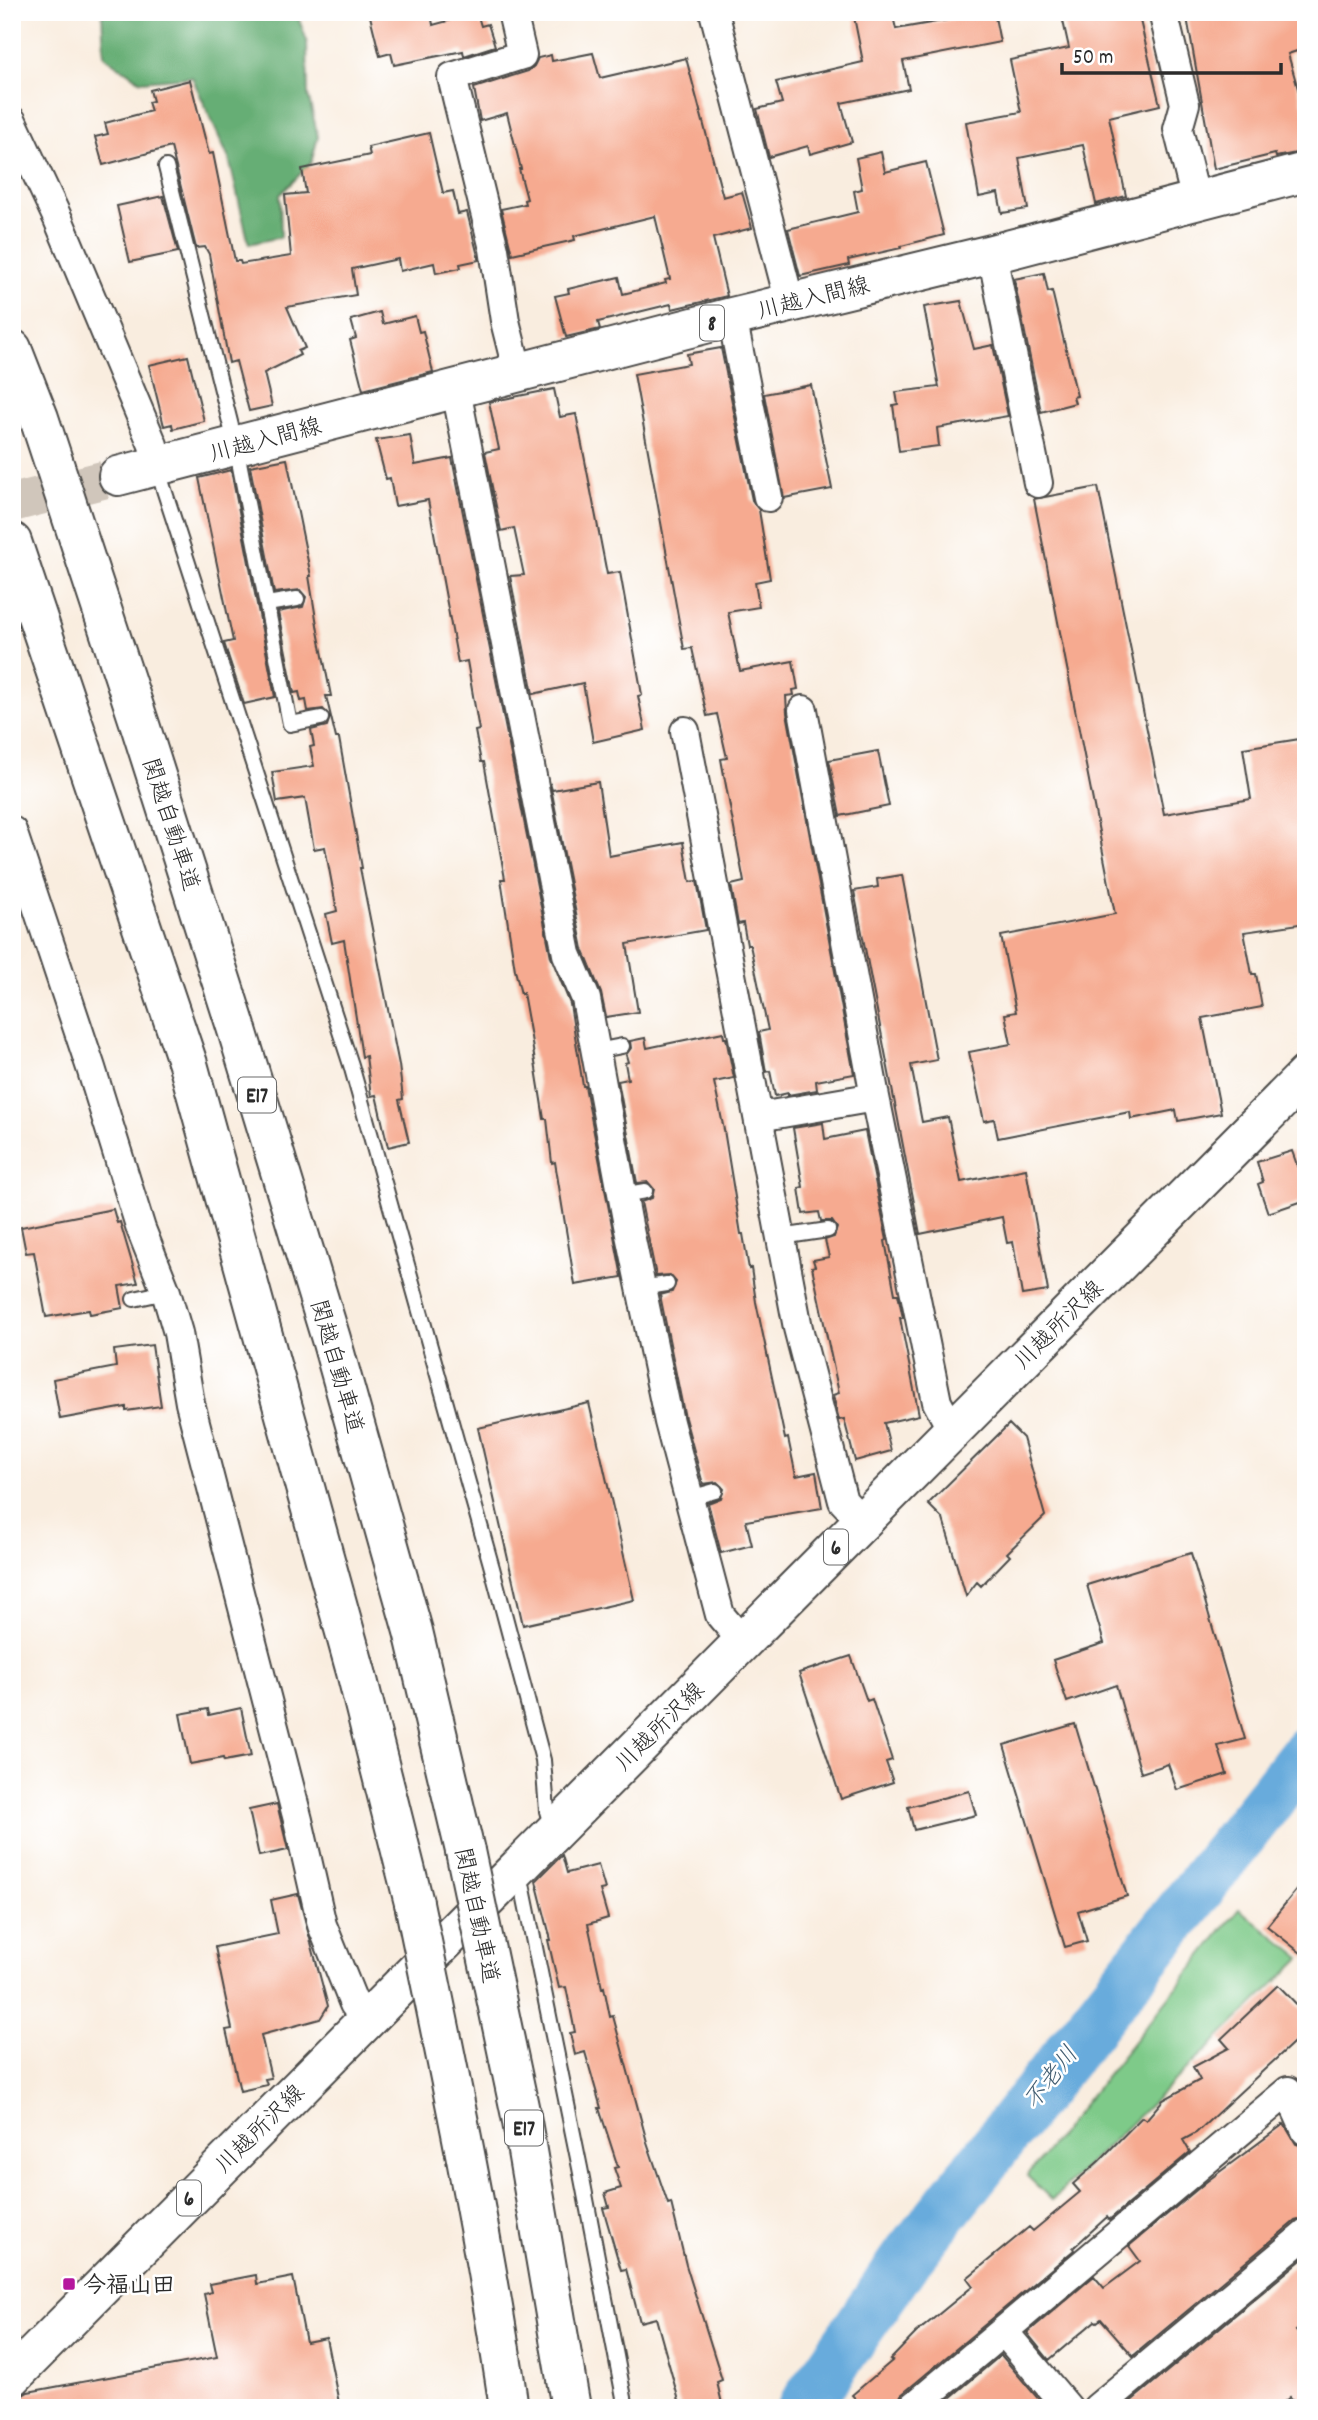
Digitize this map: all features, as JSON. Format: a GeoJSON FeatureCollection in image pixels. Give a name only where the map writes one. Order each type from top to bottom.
{"type":"FeatureCollection","features":[{"type":"Feature","properties":{"kind":"main road","name":"川越入間線"},"geometry":{"type":"LineString","coordinates":[[118,477],[732,317],[992,254],[1306,172]]}},
{"type":"Feature","properties":{"kind":"main road","name":"関越自動車道"},"geometry":{"type":"LineString","coordinates":[[12,349],[39,418],[237,1030],[327,1326],[413,1632],[465,1851],[522,2116],[571,2408]]}},
{"type":"Feature","properties":{"kind":"main road"},"geometry":{"type":"LineString","coordinates":[[12,542],[188,1064],[356,1672],[414,1903],[498,2333],[509,2408]]}},
{"type":"Feature","properties":{"kind":"main road","name":"川越所沢線"},"geometry":{"type":"LineString","coordinates":[[12,2377],[1306,1075]]}},
{"type":"Feature","properties":{"kind":"street"},"geometry":{"type":"LineString","coordinates":[[512,12],[522,55],[452,77],[486,214],[505,321],[518,373]]}},
{"type":"Feature","properties":{"kind":"street"},"geometry":{"type":"LineString","coordinates":[[714,12],[789,303]]}},
{"type":"Feature","properties":{"kind":"street"},"geometry":{"type":"LineString","coordinates":[[1163,12],[1185,104],[1178,129],[1196,200]]}},
{"type":"Feature","properties":{"kind":"street"},"geometry":{"type":"LineString","coordinates":[[12,121],[58,219],[148,433],[157,468]]}},
{"type":"Feature","properties":{"kind":"street"},"geometry":{"type":"LineString","coordinates":[[992,254],[1038,483]]}},
{"type":"Feature","properties":{"kind":"street"},"geometry":{"type":"LineString","coordinates":[[732,317],[768,497]]}},
{"type":"Feature","properties":{"kind":"street"},"geometry":{"type":"LineString","coordinates":[[456,390],[567,954],[609,1048],[634,1193],[654,1286],[669,1422],[703,1495],[720,1615],[743,1642]]}},
{"type":"Feature","properties":{"kind":"street"},"geometry":{"type":"LineString","coordinates":[[803,710],[875,1097],[937,1402],[952,1430]]}},
{"type":"Feature","properties":{"kind":"street"},"geometry":{"type":"LineString","coordinates":[[685,731],[798,1328],[843,1501],[862,1521]]}},
{"type":"Feature","properties":{"kind":"street"},"geometry":{"type":"LineString","coordinates":[[12,831],[141,1228],[166,1292],[178,1333],[190,1403],[298,1820],[322,1925],[354,2004],[366,2020]]}},
{"type":"Feature","properties":{"kind":"street"},"geometry":{"type":"LineString","coordinates":[[759,1117],[875,1097]]}},
{"type":"Feature","properties":{"kind":"street"},"geometry":{"type":"LineString","coordinates":[[912,2408],[1288,2091],[1306,2131]]}},
{"type":"Feature","properties":{"kind":"street"},"geometry":{"type":"LineString","coordinates":[[1097,2408],[1306,2234]]}},
{"type":"Feature","properties":{"kind":"street"},"geometry":{"type":"LineString","coordinates":[[1004,2332],[1069,2408]]}},
{"type":"Feature","properties":{"kind":"lane"},"geometry":{"type":"LineString","coordinates":[[166,167],[236,446],[290,724],[321,718]]}},
{"type":"Feature","properties":{"kind":"lane"},"geometry":{"type":"LineString","coordinates":[[157,468],[351,1065],[540,1747],[547,1811],[554,1832]]}},
{"type":"Feature","properties":{"kind":"lane"},"geometry":{"type":"LineString","coordinates":[[267,604],[297,599]]}},
{"type":"Feature","properties":{"kind":"lane"},"geometry":{"type":"LineString","coordinates":[[781,1237],[828,1230]]}},
{"type":"Feature","properties":{"kind":"lane"},"geometry":{"type":"LineString","coordinates":[[134,1299],[166,1292]]}},
{"type":"Feature","properties":{"kind":"lane"},"geometry":{"type":"LineString","coordinates":[[518,1866],[626,2408]]}},
{"type":"Feature","properties":{"kind":"green space"},"geometry":{"type":"Polygon","coordinates":[[[102,12],[296,12],[307,41],[308,95],[318,137],[311,163],[280,195],[281,237],[249,244],[229,159],[192,77],[141,81],[104,56],[102,12]]]}},
{"type":"Feature","properties":{"kind":"green space"},"geometry":{"type":"Polygon","coordinates":[[[1239,1909],[1301,1958],[1052,2200],[1027,2176],[1239,1909]]]}},
{"type":"Feature","properties":{"kind":"building"},"geometry":{"type":"Polygon","coordinates":[[[369,12],[415,12],[416,17],[431,14],[433,25],[477,13],[481,26],[488,24],[495,46],[464,56],[463,51],[394,65],[391,53],[380,56],[369,12]]]}},
{"type":"Feature","properties":{"kind":"building"},"geometry":{"type":"Polygon","coordinates":[[[853,12],[892,12],[896,29],[994,12],[1000,42],[903,61],[909,89],[841,103],[852,142],[810,154],[808,146],[769,157],[757,109],[782,103],[776,82],[863,62],[853,12]]]}},
{"type":"Feature","properties":{"kind":"building"},"geometry":{"type":"Polygon","coordinates":[[[1061,12],[1138,12],[1160,105],[1109,117],[1126,196],[1096,204],[1083,145],[1019,158],[1028,209],[1002,213],[998,193],[979,197],[966,122],[1021,112],[1010,60],[1069,48],[1061,12]]]}},
{"type":"Feature","properties":{"kind":"building"},"geometry":{"type":"Polygon","coordinates":[[[1186,12],[1306,12],[1306,48],[1288,54],[1306,117],[1306,151],[1276,157],[1275,154],[1214,169],[1186,12]]]}},
{"type":"Feature","properties":{"kind":"building"},"geometry":{"type":"Polygon","coordinates":[[[593,53],[600,78],[686,58],[723,197],[742,192],[752,228],[713,238],[727,296],[672,309],[671,304],[598,322],[600,329],[566,337],[555,296],[569,293],[568,289],[619,277],[623,294],[666,283],[665,280],[670,279],[655,216],[574,236],[575,240],[512,254],[501,209],[525,204],[524,200],[527,199],[521,169],[507,113],[480,121],[474,88],[528,71],[538,58],[551,55],[552,61],[593,53]]]}},
{"type":"Feature","properties":{"kind":"building"},"geometry":{"type":"Polygon","coordinates":[[[190,80],[209,154],[213,153],[235,261],[240,261],[241,264],[291,256],[285,195],[306,193],[302,169],[370,155],[368,147],[429,133],[443,193],[453,191],[458,214],[467,212],[479,260],[460,264],[461,268],[436,273],[434,263],[400,271],[398,259],[352,269],[356,295],[287,307],[305,348],[298,351],[300,355],[264,373],[272,406],[249,411],[236,361],[229,363],[209,254],[205,247],[196,248],[171,147],[103,165],[95,137],[108,134],[105,123],[151,111],[148,102],[153,101],[150,90],[190,80]]]}},
{"type":"Feature","properties":{"kind":"building"},"geometry":{"type":"Polygon","coordinates":[[[881,152],[885,172],[926,162],[944,235],[848,260],[849,265],[800,276],[788,229],[858,212],[854,191],[862,189],[856,158],[881,152]]]}},
{"type":"Feature","properties":{"kind":"building"},"geometry":{"type":"Polygon","coordinates":[[[163,196],[178,252],[130,262],[117,206],[163,196]]]}},
{"type":"Feature","properties":{"kind":"building"},"geometry":{"type":"Polygon","coordinates":[[[1044,273],[1048,292],[1052,291],[1077,396],[1073,397],[1075,403],[1041,412],[1014,279],[1044,273]]]}},
{"type":"Feature","properties":{"kind":"building"},"geometry":{"type":"Polygon","coordinates":[[[961,301],[974,349],[993,345],[1008,416],[937,428],[939,446],[899,451],[893,405],[898,404],[896,392],[939,387],[924,307],[961,301]]]}},
{"type":"Feature","properties":{"kind":"building"},"geometry":{"type":"Polygon","coordinates":[[[380,312],[383,324],[415,316],[419,332],[423,331],[433,372],[363,390],[350,340],[356,338],[351,320],[380,312]]]}},
{"type":"Feature","properties":{"kind":"building"},"geometry":{"type":"Polygon","coordinates":[[[721,348],[752,500],[759,510],[770,579],[755,582],[759,607],[728,612],[740,671],[793,661],[798,689],[793,690],[794,695],[786,696],[787,713],[854,1074],[816,1081],[817,1090],[788,1095],[775,1096],[770,1071],[766,1072],[759,1032],[768,1030],[750,945],[747,945],[743,923],[738,924],[731,885],[744,882],[721,759],[727,758],[717,714],[707,716],[692,648],[684,649],[634,374],[689,364],[687,354],[721,348]]]}},
{"type":"Feature","properties":{"kind":"building"},"geometry":{"type":"Polygon","coordinates":[[[188,356],[204,421],[173,429],[172,424],[164,426],[149,365],[188,356]]]}},
{"type":"Feature","properties":{"kind":"building"},"geometry":{"type":"Polygon","coordinates":[[[811,385],[832,489],[784,498],[764,394],[811,385]]]}},
{"type":"Feature","properties":{"kind":"building"},"geometry":{"type":"Polygon","coordinates":[[[554,389],[560,417],[576,414],[607,574],[620,572],[642,695],[638,696],[645,730],[593,742],[583,683],[533,694],[510,576],[524,575],[514,528],[501,531],[485,452],[499,449],[489,402],[554,389]]]}},
{"type":"Feature","properties":{"kind":"building"},"geometry":{"type":"Polygon","coordinates":[[[410,435],[415,465],[452,458],[551,957],[570,1004],[583,1086],[622,1277],[575,1285],[523,993],[521,994],[515,970],[501,879],[505,879],[484,762],[481,762],[475,731],[479,730],[467,661],[458,663],[428,500],[395,506],[390,478],[386,479],[376,440],[410,435]]]}},
{"type":"Feature","properties":{"kind":"building"},"geometry":{"type":"Polygon","coordinates":[[[287,459],[311,576],[318,631],[331,696],[326,696],[336,738],[339,738],[360,868],[399,1065],[403,1099],[399,1100],[409,1142],[388,1147],[376,1095],[371,1096],[366,1056],[362,1057],[344,940],[332,943],[326,914],[337,911],[325,847],[314,849],[305,798],[277,802],[272,772],[314,766],[310,747],[314,746],[311,730],[327,726],[330,717],[323,709],[308,711],[306,700],[301,701],[299,692],[294,693],[278,612],[303,607],[306,597],[300,590],[274,593],[250,466],[287,459]]]}},
{"type":"Feature","properties":{"kind":"building"},"geometry":{"type":"Polygon","coordinates":[[[231,470],[275,697],[244,704],[224,643],[233,641],[199,478],[231,470]]]}},
{"type":"Feature","properties":{"kind":"building"},"geometry":{"type":"Polygon","coordinates":[[[1098,487],[1164,814],[1251,799],[1243,748],[1306,738],[1306,923],[1244,932],[1262,1007],[1202,1018],[1221,1113],[1178,1121],[1176,1110],[1131,1119],[1130,1112],[998,1138],[994,1119],[984,1121],[969,1052],[1011,1044],[1005,1014],[1016,1012],[1001,936],[1115,914],[1034,499],[1098,487]]]}},
{"type":"Feature","properties":{"kind":"building"},"geometry":{"type":"Polygon","coordinates":[[[878,751],[889,806],[840,816],[829,760],[878,751]]]}},
{"type":"Feature","properties":{"kind":"building"},"geometry":{"type":"Polygon","coordinates":[[[598,782],[609,856],[683,842],[690,882],[697,881],[706,930],[627,944],[638,1012],[606,1017],[601,993],[583,949],[550,783],[552,790],[598,782]]]}},
{"type":"Feature","properties":{"kind":"building"},"geometry":{"type":"Polygon","coordinates":[[[902,875],[937,1060],[911,1065],[922,1122],[948,1117],[961,1182],[1026,1169],[1048,1291],[1022,1295],[1013,1242],[1007,1243],[1002,1217],[920,1234],[854,891],[878,887],[877,879],[902,875]]]}},
{"type":"Feature","properties":{"kind":"building"},"geometry":{"type":"Polygon","coordinates":[[[723,1032],[734,1078],[714,1082],[741,1234],[749,1269],[751,1268],[785,1439],[788,1438],[796,1476],[816,1472],[822,1508],[746,1521],[752,1545],[721,1553],[708,1503],[721,1498],[724,1489],[717,1482],[703,1484],[685,1418],[660,1295],[672,1292],[676,1282],[670,1275],[656,1276],[641,1202],[652,1198],[654,1189],[648,1182],[637,1183],[618,1081],[628,1079],[625,1063],[628,1062],[626,1055],[631,1048],[630,1041],[645,1038],[647,1048],[723,1032]]]}},
{"type":"Feature","properties":{"kind":"building"},"geometry":{"type":"Polygon","coordinates":[[[823,1123],[825,1139],[865,1131],[895,1294],[898,1294],[903,1318],[900,1318],[919,1415],[884,1423],[891,1451],[855,1461],[844,1419],[839,1420],[833,1395],[839,1393],[812,1267],[815,1266],[813,1260],[829,1257],[825,1240],[834,1237],[837,1228],[832,1221],[821,1221],[819,1212],[803,1214],[799,1188],[803,1187],[793,1128],[823,1123]]]}},
{"type":"Feature","properties":{"kind":"building"},"geometry":{"type":"Polygon","coordinates":[[[1292,1151],[1306,1190],[1306,1200],[1268,1213],[1258,1184],[1263,1182],[1257,1162],[1292,1151]]]}},
{"type":"Feature","properties":{"kind":"building"},"geometry":{"type":"Polygon","coordinates":[[[113,1209],[117,1223],[120,1222],[138,1283],[119,1286],[123,1308],[90,1314],[89,1310],[46,1317],[34,1252],[26,1253],[21,1227],[113,1209]]]}},
{"type":"Feature","properties":{"kind":"building"},"geometry":{"type":"Polygon","coordinates":[[[152,1345],[161,1406],[126,1411],[126,1407],[60,1419],[53,1379],[116,1367],[114,1350],[152,1345]]]}},
{"type":"Feature","properties":{"kind":"building"},"geometry":{"type":"Polygon","coordinates":[[[589,1403],[634,1600],[523,1625],[478,1428],[589,1403]]]}},
{"type":"Feature","properties":{"kind":"building"},"geometry":{"type":"Polygon","coordinates":[[[1009,1424],[1023,1438],[1045,1516],[1007,1553],[1010,1556],[981,1586],[977,1582],[966,1596],[943,1519],[928,1504],[1009,1424]]]}},
{"type":"Feature","properties":{"kind":"building"},"geometry":{"type":"Polygon","coordinates":[[[1191,1553],[1245,1739],[1218,1746],[1227,1774],[1177,1790],[1168,1764],[1141,1773],[1116,1685],[1067,1702],[1053,1660],[1104,1643],[1087,1585],[1191,1553]]]}},
{"type":"Feature","properties":{"kind":"building"},"geometry":{"type":"Polygon","coordinates":[[[851,1656],[867,1701],[872,1699],[892,1760],[886,1762],[893,1782],[841,1799],[799,1673],[851,1656]]]}},
{"type":"Feature","properties":{"kind":"building"},"geometry":{"type":"Polygon","coordinates":[[[241,1708],[251,1756],[190,1764],[180,1714],[208,1709],[209,1715],[241,1708]]]}},
{"type":"Feature","properties":{"kind":"building"},"geometry":{"type":"Polygon","coordinates":[[[1075,1724],[1127,1896],[1078,1911],[1087,1941],[1065,1947],[1004,1745],[1075,1724]]]}},
{"type":"Feature","properties":{"kind":"building"},"geometry":{"type":"Polygon","coordinates":[[[969,1791],[976,1815],[914,1830],[908,1807],[969,1791]]]}},
{"type":"Feature","properties":{"kind":"building"},"geometry":{"type":"Polygon","coordinates":[[[277,1804],[288,1850],[259,1856],[249,1810],[277,1804]]]}},
{"type":"Feature","properties":{"kind":"building"},"geometry":{"type":"Polygon","coordinates":[[[562,1855],[567,1873],[598,1865],[605,1889],[600,1890],[608,1918],[588,1924],[602,1988],[604,1987],[610,2017],[613,2016],[647,2142],[668,2204],[671,2203],[686,2265],[722,2380],[717,2382],[723,2408],[681,2408],[656,2318],[640,2322],[626,2269],[621,2270],[603,2208],[609,2207],[605,2193],[621,2188],[614,2168],[618,2167],[585,2052],[575,2055],[570,2033],[575,2032],[566,1987],[559,1988],[548,1940],[551,1940],[536,1881],[562,1855]]]}},
{"type":"Feature","properties":{"kind":"building"},"geometry":{"type":"Polygon","coordinates":[[[1306,1878],[1306,1957],[1267,1926],[1306,1878]]]}},
{"type":"Feature","properties":{"kind":"building"},"geometry":{"type":"Polygon","coordinates":[[[298,1894],[328,2006],[320,2019],[261,2035],[271,2078],[265,2079],[267,2085],[240,2091],[226,2030],[232,2029],[215,1947],[278,1934],[271,1900],[298,1894]]]}},
{"type":"Feature","properties":{"kind":"building"},"geometry":{"type":"Polygon","coordinates":[[[1278,1985],[1306,2014],[1306,2031],[1196,2133],[1183,2140],[1190,2152],[1109,2220],[1107,2217],[1073,2248],[1074,2250],[901,2395],[896,2408],[864,2408],[852,2395],[892,2361],[890,2360],[916,2333],[973,2286],[967,2278],[1029,2227],[1033,2231],[1080,2192],[1073,2184],[1142,2117],[1146,2120],[1163,2100],[1200,2080],[1193,2067],[1229,2048],[1221,2039],[1278,1985]]]}},
{"type":"Feature","properties":{"kind":"building"},"geometry":{"type":"Polygon","coordinates":[[[1284,2124],[1296,2144],[1306,2147],[1306,2218],[1295,2221],[1133,2356],[1101,2319],[1095,2321],[1049,2360],[1027,2333],[1094,2276],[1104,2288],[1140,2261],[1129,2246],[1206,2182],[1284,2124]]]}},
{"type":"Feature","properties":{"kind":"building"},"geometry":{"type":"Polygon","coordinates":[[[1306,2256],[1306,2323],[1296,2331],[1306,2343],[1306,2408],[1299,2408],[1290,2397],[1277,2408],[1123,2408],[1306,2256]]]}},
{"type":"Feature","properties":{"kind":"building"},"geometry":{"type":"Polygon","coordinates":[[[256,2275],[257,2284],[293,2277],[306,2342],[326,2338],[340,2408],[12,2408],[12,2398],[18,2398],[28,2392],[217,2357],[204,2294],[211,2292],[209,2284],[256,2275]]]}},
{"type":"Feature","properties":{"kind":"building"},"geometry":{"type":"Polygon","coordinates":[[[1001,2355],[1046,2408],[938,2408],[1001,2355]]]}},
{"type":"Feature","properties":{"kind":"waterway","name":"不老川"},"geometry":{"type":"LineString","coordinates":[[803,2408],[907,2258],[1306,1753]]}},
{"type":"Feature","properties":{"kind":"tunnel"},"geometry":{"type":"LineString","coordinates":[[12,503],[118,476]]}},
{"type":"Feature","properties":{"kind":"place","name":"今福山田"},"geometry":{"type":"Point","coordinates":[69,2284]}}]}
